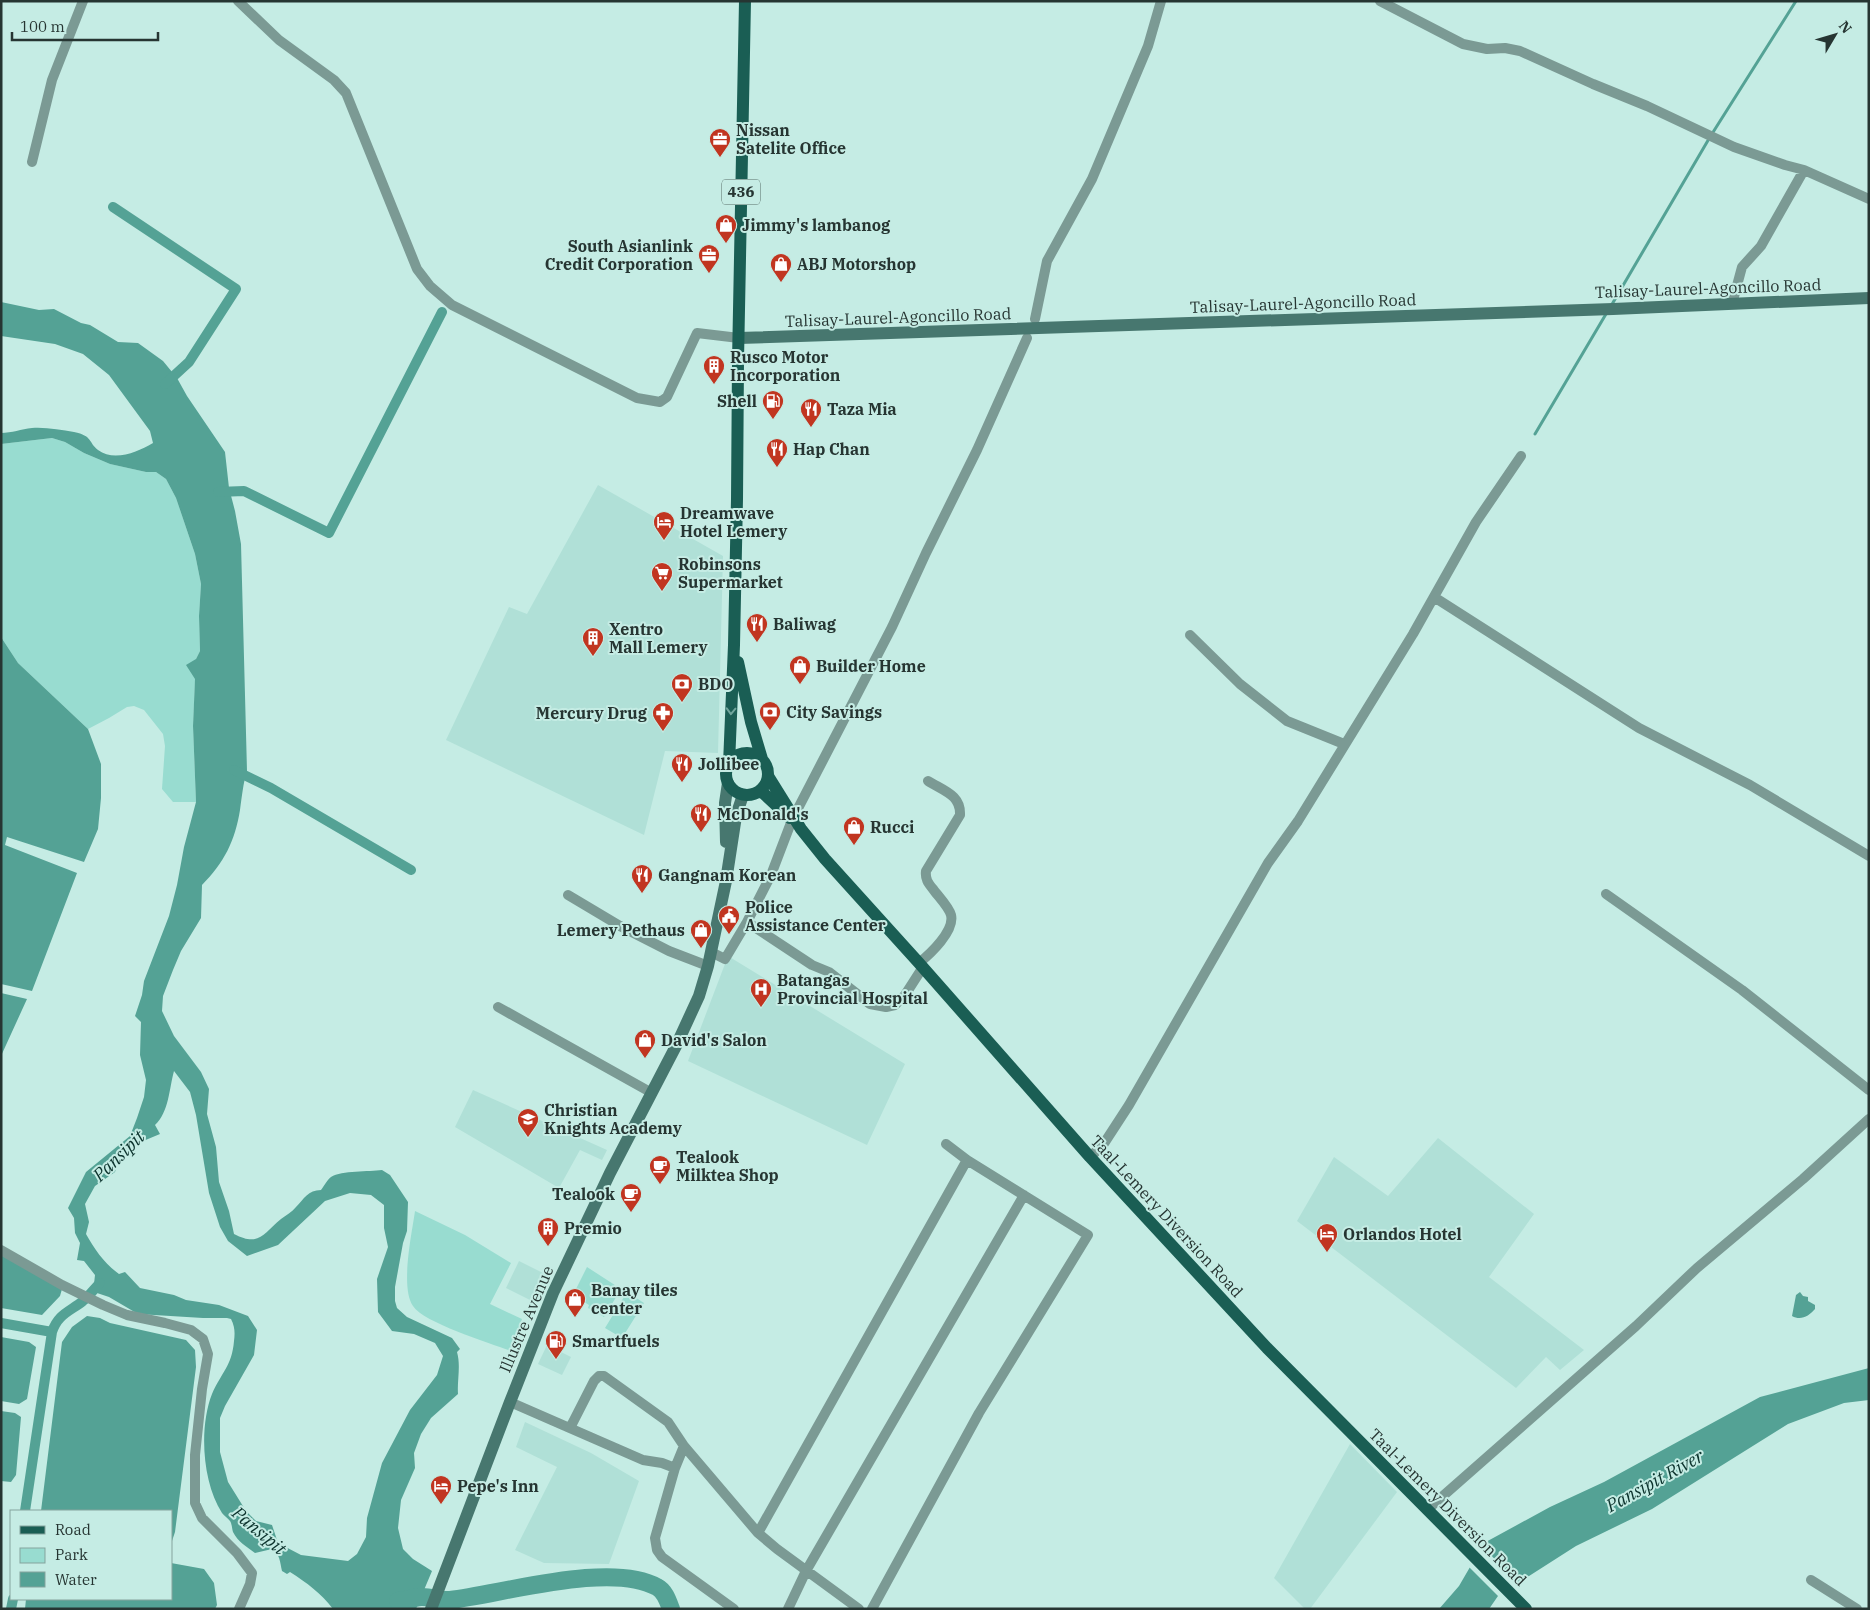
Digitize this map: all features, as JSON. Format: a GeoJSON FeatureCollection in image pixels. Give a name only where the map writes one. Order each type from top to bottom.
{"type":"FeatureCollection","features":[{"type":"Feature","properties":{"kind":"main road","name":"436"},"geometry":{"type":"LineString","coordinates":[[728,783],[726,773],[729,764],[734,645],[745,1]]}},
{"type":"Feature","properties":{"kind":"main road","name":"Talisay-Laurel-Agoncillo Road"},"geometry":{"type":"LineString","coordinates":[[738,338],[1030,330],[1869,298]]}},
{"type":"Feature","properties":{"kind":"main road","name":"436"},"geometry":{"type":"LineString","coordinates":[[734,645],[751,722],[762,759],[767,767],[768,776]]}},
{"type":"Feature","properties":{"kind":"main road"},"geometry":{"type":"LineString","coordinates":[[729,764],[735,756],[744,753],[754,754],[762,759]]}},
{"type":"Feature","properties":{"kind":"main road","name":"Taal-Lemery Diversion Road"},"geometry":{"type":"LineString","coordinates":[[768,776],[793,818],[825,860],[921,965],[1090,1157],[1267,1348],[1526,1609]]}},
{"type":"Feature","properties":{"kind":"main road"},"geometry":{"type":"LineString","coordinates":[[728,783],[734,790],[743,795],[753,794],[761,791],[766,784],[768,776]]}},
{"type":"Feature","properties":{"kind":"main road","name":"Illustre Avenue"},"geometry":{"type":"LineString","coordinates":[[726,881],[725,803],[728,783]]}},
{"type":"Feature","properties":{"kind":"main road","name":"Taal-Lemery Diversion Road"},"geometry":{"type":"LineString","coordinates":[[761,791],[793,818]]}},
{"type":"Feature","properties":{"kind":"main road","name":"Illustre Avenue"},"geometry":{"type":"LineString","coordinates":[[431,1609],[553,1293],[610,1173],[652,1093],[692,1010],[708,966],[726,881],[736,816],[743,795]]}},
{"type":"Feature","properties":{"kind":"street"},"geometry":{"type":"LineString","coordinates":[[32,162],[52,80],[83,1]]}},
{"type":"Feature","properties":{"kind":"street"},"geometry":{"type":"LineString","coordinates":[[238,1],[279,40],[334,80],[346,93],[416,269],[430,286],[452,305],[637,398],[660,402],[667,398],[697,333],[738,338]]}},
{"type":"Feature","properties":{"kind":"street"},"geometry":{"type":"LineString","coordinates":[[1035,319],[1047,261],[1092,179],[1148,46],[1162,1]]}},
{"type":"Feature","properties":{"kind":"street"},"geometry":{"type":"LineString","coordinates":[[1380,1],[1463,44],[1487,49],[1505,48],[1520,51],[1647,106],[1734,147],[1804,170],[1869,199]]}},
{"type":"Feature","properties":{"kind":"street"},"geometry":{"type":"LineString","coordinates":[[1732,304],[1742,267],[1761,246],[1804,170]]}},
{"type":"Feature","properties":{"kind":"street"},"geometry":{"type":"LineString","coordinates":[[711,952],[725,959],[747,922],[771,875],[793,818],[892,627],[977,450],[1028,338]]}},
{"type":"Feature","properties":{"kind":"street"},"geometry":{"type":"LineString","coordinates":[[1090,1157],[1103,1145],[1129,1105],[1268,863],[1298,821],[1413,634],[1476,522],[1521,456]]}},
{"type":"Feature","properties":{"kind":"street"},"geometry":{"type":"LineString","coordinates":[[1434,597],[1639,728],[1750,785],[1869,856]]}},
{"type":"Feature","properties":{"kind":"street"},"geometry":{"type":"LineString","coordinates":[[1190,635],[1240,684],[1287,721],[1344,744]]}},
{"type":"Feature","properties":{"kind":"street"},"geometry":{"type":"LineString","coordinates":[[747,922],[812,965],[829,972],[870,1004],[886,1007],[895,1005],[905,995],[921,965],[936,949],[951,921],[951,914],[928,883],[926,871],[960,815],[960,806],[958,800],[928,781]]}},
{"type":"Feature","properties":{"kind":"street"},"geometry":{"type":"LineString","coordinates":[[1606,894],[1742,990],[1869,1090]]}},
{"type":"Feature","properties":{"kind":"street"},"geometry":{"type":"LineString","coordinates":[[568,896],[669,951],[708,966]]}},
{"type":"Feature","properties":{"kind":"street"},"geometry":{"type":"LineString","coordinates":[[498,1007],[652,1093]]}},
{"type":"Feature","properties":{"kind":"street"},"geometry":{"type":"LineString","coordinates":[[1427,1510],[1636,1326],[1709,1258],[1803,1179],[1869,1119]]}},
{"type":"Feature","properties":{"kind":"street"},"geometry":{"type":"LineString","coordinates":[[872,1609],[979,1413],[1088,1236],[966,1160],[946,1144]]}},
{"type":"Feature","properties":{"kind":"street"},"geometry":{"type":"LineString","coordinates":[[758,1533],[966,1160]]}},
{"type":"Feature","properties":{"kind":"street"},"geometry":{"type":"LineString","coordinates":[[788,1609],[806,1571],[1024,1195]]}},
{"type":"Feature","properties":{"kind":"street"},"geometry":{"type":"LineString","coordinates":[[1,1250],[62,1285],[103,1305],[126,1315],[191,1330],[203,1339],[208,1354],[195,1455],[196,1503],[202,1518],[237,1553],[252,1573],[250,1584],[239,1609]]}},
{"type":"Feature","properties":{"kind":"street"},"geometry":{"type":"LineString","coordinates":[[570,1428],[594,1381],[599,1376],[604,1376],[668,1422],[684,1446],[758,1533],[858,1609]]}},
{"type":"Feature","properties":{"kind":"street"},"geometry":{"type":"LineString","coordinates":[[510,1402],[643,1460],[662,1463],[675,1468]]}},
{"type":"Feature","properties":{"kind":"street"},"geometry":{"type":"LineString","coordinates":[[684,1446],[675,1468],[655,1538],[657,1550],[662,1557],[734,1609]]}},
{"type":"Feature","properties":{"kind":"street"},"geometry":{"type":"LineString","coordinates":[[1811,1580],[1857,1609]]}},
{"type":"Feature","properties":{"kind":"shaded area","name":"Xentro Mall Lemery"},"geometry":{"type":"Polygon","coordinates":[[[598,485],[723,556],[718,753],[665,751],[644,835],[446,740],[509,607],[527,614],[598,485]]]}},
{"type":"Feature","properties":{"kind":"shaded area","name":"Batangas Provincial Hospital"},"geometry":{"type":"Polygon","coordinates":[[[728,956],[905,1064],[867,1145],[688,1061],[728,956]]]}},
{"type":"Feature","properties":{"kind":"shaded area","name":"Christian Knights Academy"},"geometry":{"type":"Polygon","coordinates":[[[473,1090],[607,1150],[602,1160],[580,1150],[559,1188],[455,1127],[473,1090]]]}},
{"type":"Feature","properties":{"kind":"shaded area"},"geometry":{"type":"Polygon","coordinates":[[[1438,1138],[1534,1214],[1489,1277],[1584,1350],[1560,1370],[1546,1357],[1516,1388],[1297,1221],[1334,1157],[1388,1196],[1438,1138]]]}},
{"type":"Feature","properties":{"kind":"shaded area"},"geometry":{"type":"Polygon","coordinates":[[[519,1261],[549,1276],[536,1303],[506,1288],[519,1261]]]}},
{"type":"Feature","properties":{"kind":"shaded area"},"geometry":{"type":"Polygon","coordinates":[[[547,1345],[571,1357],[562,1375],[538,1364],[547,1345]]]}},
{"type":"Feature","properties":{"kind":"shaded area"},"geometry":{"type":"Polygon","coordinates":[[[525,1422],[591,1453],[639,1481],[609,1564],[544,1563],[515,1550],[557,1467],[516,1447],[525,1422]]]}},
{"type":"Feature","properties":{"kind":"shaded area"},"geometry":{"type":"Polygon","coordinates":[[[1350,1444],[1397,1492],[1310,1609],[1305,1609],[1274,1578],[1350,1444]]]}},
{"type":"Feature","properties":{"kind":"green space"},"geometry":{"type":"Polygon","coordinates":[[[52,438],[65,442],[84,453],[110,464],[146,472],[156,472],[166,479],[176,498],[195,554],[201,584],[199,616],[200,651],[196,659],[193,726],[196,802],[173,802],[162,789],[165,746],[163,734],[144,710],[134,706],[127,707],[88,729],[18,663],[1,637],[1,444],[52,438]]]}},
{"type":"Feature","properties":{"kind":"green space"},"geometry":{"type":"Polygon","coordinates":[[[415,1211],[465,1235],[511,1263],[490,1304],[522,1319],[511,1351],[443,1326],[413,1306],[409,1298],[407,1274],[415,1211]]]}},
{"type":"Feature","properties":{"kind":"green space"},"geometry":{"type":"Polygon","coordinates":[[[587,1267],[621,1289],[604,1317],[588,1308],[589,1305],[573,1295],[587,1267]]]}},
{"type":"Feature","properties":{"kind":"green space"},"geometry":{"type":"Polygon","coordinates":[[[627,1292],[644,1303],[622,1338],[605,1328],[627,1292]]]}},
{"type":"Feature","properties":{"kind":"water"},"geometry":{"type":"Polygon","coordinates":[[[1,302],[39,310],[54,309],[81,323],[90,325],[118,342],[138,343],[163,361],[177,378],[225,452],[229,488],[241,544],[247,771],[238,821],[232,842],[217,868],[202,885],[201,918],[181,951],[173,970],[163,996],[162,1011],[174,1036],[201,1072],[209,1089],[207,1114],[216,1147],[219,1182],[229,1211],[234,1234],[249,1239],[260,1237],[307,1196],[317,1190],[321,1190],[331,1177],[342,1173],[382,1170],[390,1175],[408,1202],[407,1231],[395,1287],[397,1308],[407,1317],[452,1338],[460,1349],[457,1352],[459,1362],[458,1394],[431,1418],[421,1434],[414,1453],[415,1468],[401,1500],[398,1528],[403,1549],[413,1559],[432,1571],[416,1609],[333,1609],[308,1584],[290,1572],[287,1574],[282,1571],[275,1551],[272,1549],[255,1553],[235,1536],[230,1521],[222,1513],[210,1486],[204,1438],[205,1422],[212,1394],[229,1363],[233,1350],[235,1333],[231,1319],[138,1314],[109,1297],[91,1291],[95,1275],[84,1261],[77,1260],[80,1243],[75,1233],[74,1218],[68,1208],[86,1172],[130,1136],[144,1097],[146,1080],[140,1055],[141,1022],[135,1016],[142,995],[144,981],[169,916],[196,802],[193,726],[195,679],[186,665],[196,659],[200,651],[199,616],[201,584],[195,554],[176,498],[166,479],[156,472],[146,472],[110,464],[84,453],[65,442],[52,438],[1,444],[1,433],[37,428],[48,428],[84,435],[98,450],[104,454],[111,455],[126,454],[140,450],[153,443],[150,431],[109,375],[83,354],[55,344],[1,336],[1,302]],[[174,1071],[166,1107],[160,1120],[155,1125],[160,1134],[136,1144],[136,1153],[128,1152],[117,1165],[115,1172],[95,1186],[85,1204],[89,1222],[86,1234],[104,1261],[119,1274],[125,1272],[140,1288],[174,1295],[186,1300],[219,1305],[248,1316],[257,1330],[254,1355],[220,1418],[220,1452],[228,1482],[246,1511],[256,1521],[272,1525],[278,1543],[301,1555],[348,1561],[357,1554],[366,1537],[367,1518],[382,1463],[410,1410],[437,1375],[443,1356],[435,1343],[414,1334],[392,1331],[378,1312],[377,1279],[388,1247],[384,1228],[384,1205],[371,1195],[350,1193],[325,1201],[278,1245],[247,1256],[228,1241],[220,1227],[209,1193],[196,1115],[190,1092],[174,1071]]]}},
{"type":"Feature","properties":{"kind":"water"},"geometry":{"type":"Polygon","coordinates":[[[1,637],[18,663],[88,729],[101,764],[101,798],[98,829],[84,862],[7,837],[5,845],[77,873],[32,991],[1,984],[1,637]]]}},
{"type":"Feature","properties":{"kind":"water"},"geometry":{"type":"Polygon","coordinates":[[[1,993],[27,999],[1,1056],[1,993]]]}},
{"type":"Feature","properties":{"kind":"water"},"geometry":{"type":"Polygon","coordinates":[[[1,1253],[62,1289],[60,1296],[42,1315],[1,1308],[1,1253]]]}},
{"type":"Feature","properties":{"kind":"water"},"geometry":{"type":"Polygon","coordinates":[[[1800,1292],[1803,1296],[1808,1297],[1808,1301],[1815,1305],[1815,1309],[1802,1318],[1792,1316],[1796,1295],[1800,1292]]]}},
{"type":"Feature","properties":{"kind":"water"},"geometry":{"type":"Polygon","coordinates":[[[87,1316],[100,1318],[110,1323],[186,1340],[195,1350],[196,1367],[175,1532],[172,1541],[172,1510],[41,1510],[62,1342],[72,1327],[87,1316]]]}},
{"type":"Feature","properties":{"kind":"water"},"geometry":{"type":"Polygon","coordinates":[[[1,1337],[29,1342],[36,1347],[27,1399],[19,1404],[1,1401],[1,1337]]]}},
{"type":"Feature","properties":{"kind":"water","name":"Pansipit River"},"geometry":{"type":"Polygon","coordinates":[[[1869,1368],[1869,1400],[1844,1403],[1788,1424],[1652,1509],[1576,1546],[1498,1596],[1489,1609],[1439,1609],[1459,1586],[1484,1543],[1550,1507],[1604,1482],[1760,1397],[1869,1368]]]}},
{"type":"Feature","properties":{"kind":"water"},"geometry":{"type":"Polygon","coordinates":[[[1,1411],[15,1413],[21,1417],[16,1475],[11,1482],[1,1481],[1,1411]]]}},
{"type":"Feature","properties":{"kind":"water"},"geometry":{"type":"Polygon","coordinates":[[[172,1563],[204,1569],[214,1583],[217,1605],[215,1609],[25,1609],[26,1600],[172,1600],[172,1563]]]}},
{"type":"Feature","properties":{"kind":"pier"},"geometry":{"type":"Polygon","coordinates":[[[1481,1545],[1520,1585],[1500,1598],[1468,1566],[1481,1545]]]}},
{"type":"Feature","properties":{"kind":"waterway"},"geometry":{"type":"LineString","coordinates":[[1611,306],[1710,137],[1796,1]]}},
{"type":"Feature","properties":{"kind":"waterway"},"geometry":{"type":"LineString","coordinates":[[113,207],[236,289],[189,362],[165,384]]}},
{"type":"Feature","properties":{"kind":"waterway"},"geometry":{"type":"LineString","coordinates":[[218,492],[244,491],[329,533],[442,312]]}},
{"type":"Feature","properties":{"kind":"waterway"},"geometry":{"type":"LineString","coordinates":[[1535,434],[1606,314]]}},
{"type":"Feature","properties":{"kind":"waterway"},"geometry":{"type":"LineString","coordinates":[[234,770],[271,788],[411,870]]}},
{"type":"Feature","properties":{"kind":"waterway"},"geometry":{"type":"LineString","coordinates":[[25,1510],[52,1332],[57,1321],[83,1301],[100,1283]]}},
{"type":"Feature","properties":{"kind":"waterway"},"geometry":{"type":"LineString","coordinates":[[1,1323],[52,1332]]}},
{"type":"Feature","properties":{"kind":"waterway","name":"Pansipit"},"geometry":{"type":"LineString","coordinates":[[398,1601],[417,1597],[450,1600],[526,1586],[585,1578],[613,1577],[637,1580],[657,1587],[664,1594],[671,1609]]}},
{"type":"Feature","properties":{"kind":"waterway"},"geometry":{"type":"LineString","coordinates":[[11,1609],[13,1600]]}},
{"type":"Feature","properties":{"kind":"place","name":"Nissan Satelite Office"},"geometry":{"type":"Point","coordinates":[720,158]}},
{"type":"Feature","properties":{"kind":"place","name":"Jimmy's lambanog"},"geometry":{"type":"Point","coordinates":[726,244]}},
{"type":"Feature","properties":{"kind":"place","name":"South Asianlink Credit Corporation"},"geometry":{"type":"Point","coordinates":[709,274]}},
{"type":"Feature","properties":{"kind":"place","name":"ABJ Motorshop"},"geometry":{"type":"Point","coordinates":[781,283]}},
{"type":"Feature","properties":{"kind":"place","name":"Rusco Motor Incorporation"},"geometry":{"type":"Point","coordinates":[714,385]}},
{"type":"Feature","properties":{"kind":"place","name":"Shell"},"geometry":{"type":"Point","coordinates":[773,420]}},
{"type":"Feature","properties":{"kind":"place","name":"Taza Mia"},"geometry":{"type":"Point","coordinates":[811,428]}},
{"type":"Feature","properties":{"kind":"place","name":"Hap Chan"},"geometry":{"type":"Point","coordinates":[777,468]}},
{"type":"Feature","properties":{"kind":"place","name":"Dreamwave Hotel Lemery"},"geometry":{"type":"Point","coordinates":[664,541]}},
{"type":"Feature","properties":{"kind":"place","name":"Robinsons Supermarket"},"geometry":{"type":"Point","coordinates":[662,592]}},
{"type":"Feature","properties":{"kind":"place","name":"Baliwag"},"geometry":{"type":"Point","coordinates":[757,643]}},
{"type":"Feature","properties":{"kind":"place","name":"Xentro Mall Lemery"},"geometry":{"type":"Point","coordinates":[593,657]}},
{"type":"Feature","properties":{"kind":"place","name":"Builder Home"},"geometry":{"type":"Point","coordinates":[800,685]}},
{"type":"Feature","properties":{"kind":"place","name":"BDO"},"geometry":{"type":"Point","coordinates":[682,703]}},
{"type":"Feature","properties":{"kind":"place","name":"City Savings"},"geometry":{"type":"Point","coordinates":[770,731]}},
{"type":"Feature","properties":{"kind":"place","name":"Mercury Drug"},"geometry":{"type":"Point","coordinates":[663,732]}},
{"type":"Feature","properties":{"kind":"place","name":"Jollibee"},"geometry":{"type":"Point","coordinates":[682,783]}},
{"type":"Feature","properties":{"kind":"place","name":"McDonald's"},"geometry":{"type":"Point","coordinates":[701,833]}},
{"type":"Feature","properties":{"kind":"place","name":"Rucci"},"geometry":{"type":"Point","coordinates":[854,846]}},
{"type":"Feature","properties":{"kind":"place","name":"Gangnam Korean"},"geometry":{"type":"Point","coordinates":[642,894]}},
{"type":"Feature","properties":{"kind":"place","name":"Police Assistance Center"},"geometry":{"type":"Point","coordinates":[729,935]}},
{"type":"Feature","properties":{"kind":"place","name":"Lemery Pethaus"},"geometry":{"type":"Point","coordinates":[701,949]}},
{"type":"Feature","properties":{"kind":"place","name":"Batangas Provincial Hospital"},"geometry":{"type":"Point","coordinates":[761,1008]}},
{"type":"Feature","properties":{"kind":"place","name":"David's Salon"},"geometry":{"type":"Point","coordinates":[645,1059]}},
{"type":"Feature","properties":{"kind":"place","name":"Christian Knights Academy"},"geometry":{"type":"Point","coordinates":[528,1138]}},
{"type":"Feature","properties":{"kind":"place","name":"Tealook Milktea Shop"},"geometry":{"type":"Point","coordinates":[660,1185]}},
{"type":"Feature","properties":{"kind":"place","name":"Tealook"},"geometry":{"type":"Point","coordinates":[631,1213]}},
{"type":"Feature","properties":{"kind":"place","name":"Premio"},"geometry":{"type":"Point","coordinates":[548,1247]}},
{"type":"Feature","properties":{"kind":"place","name":"Orlandos Hotel"},"geometry":{"type":"Point","coordinates":[1327,1253]}},
{"type":"Feature","properties":{"kind":"place","name":"Banay tiles center"},"geometry":{"type":"Point","coordinates":[575,1318]}},
{"type":"Feature","properties":{"kind":"place","name":"Smartfuels"},"geometry":{"type":"Point","coordinates":[556,1360]}},
{"type":"Feature","properties":{"kind":"place","name":"Pepe's Inn"},"geometry":{"type":"Point","coordinates":[441,1505]}}]}
